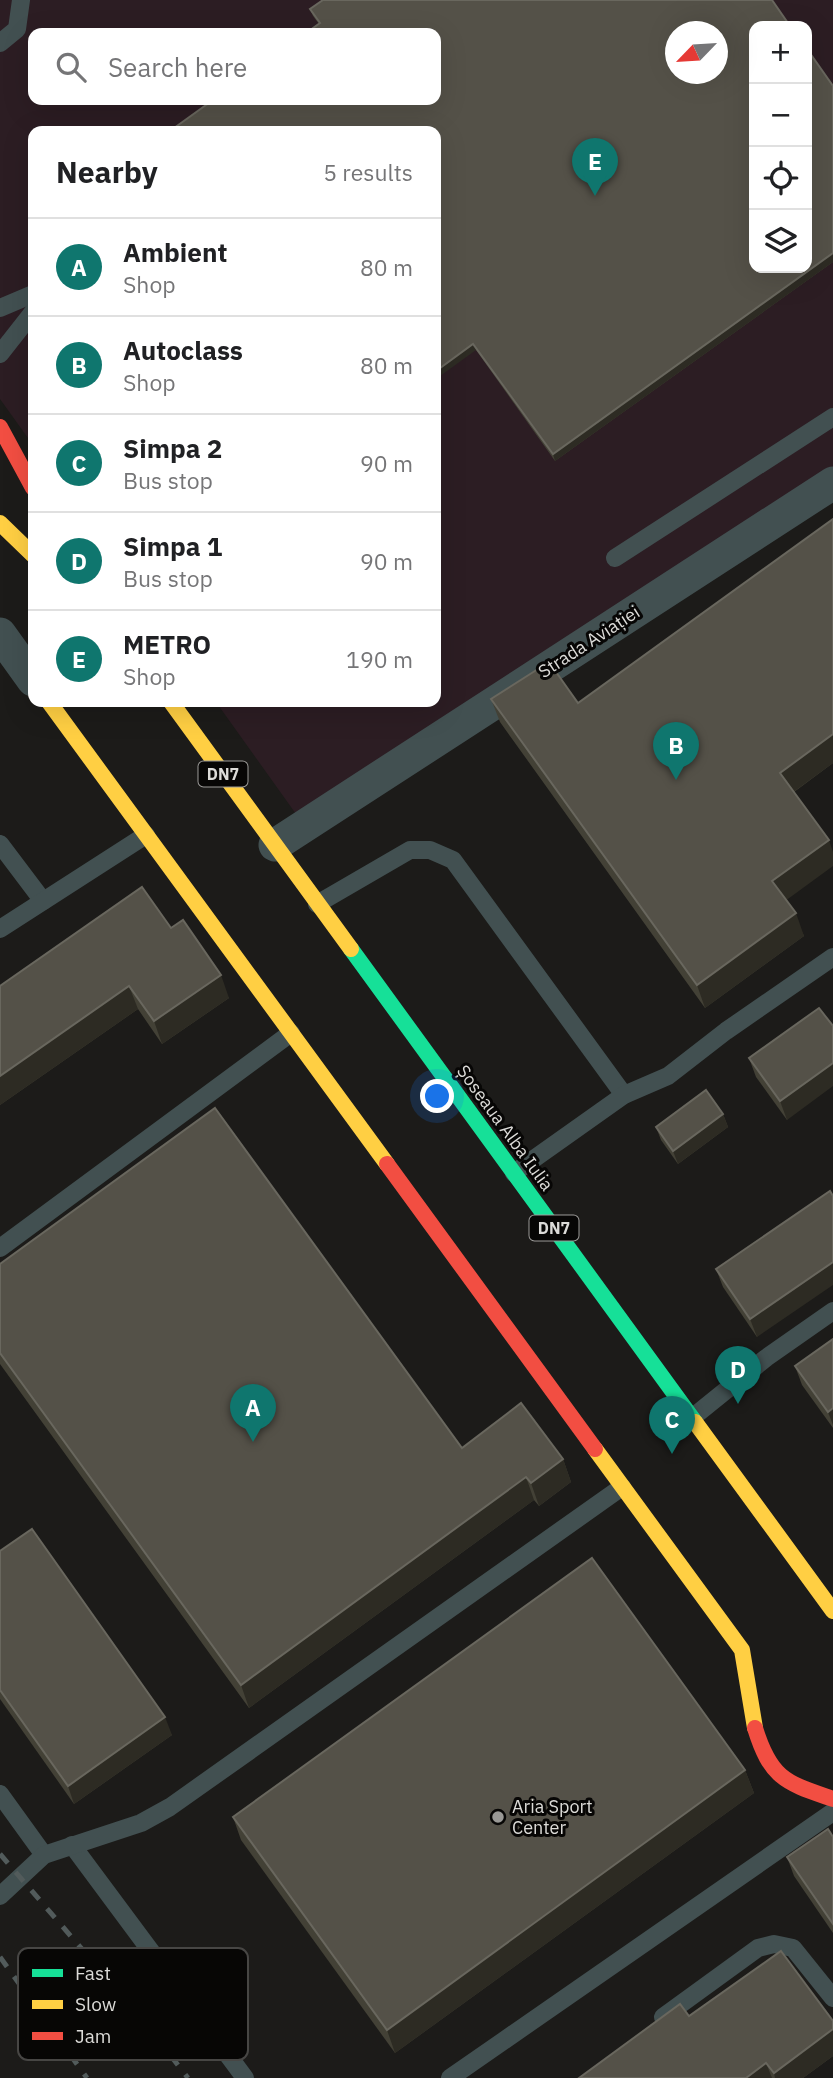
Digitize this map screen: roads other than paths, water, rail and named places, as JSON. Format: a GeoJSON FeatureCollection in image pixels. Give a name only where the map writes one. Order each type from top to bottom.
{"type":"FeatureCollection","features":[{"type":"Feature","properties":{"kind":"street"},"geometry":{"type":"LineString","coordinates":[[0,427],[28,479]]}},
{"type":"Feature","properties":{"kind":"street","name":"Strada Aviației"},"geometry":{"type":"LineString","coordinates":[[275,845],[833,483]]}},
{"type":"Feature","properties":{"kind":"street"},"geometry":{"type":"LineString","coordinates":[[0,523],[28,550]]}},
{"type":"Feature","properties":{"kind":"street"},"geometry":{"type":"LineString","coordinates":[[0,634],[28,673]]}},
{"type":"Feature","properties":{"kind":"street"},"geometry":{"type":"LineString","coordinates":[[53,707],[742,1650],[755,1736],[769,1762],[793,1787],[833,1799]]}},
{"type":"Feature","properties":{"kind":"street","name":"Șoseaua Alba Iulia"},"geometry":{"type":"LineString","coordinates":[[175,707],[833,1611]]}},
{"type":"Feature","properties":{"kind":"lane"},"geometry":{"type":"LineString","coordinates":[[0,43],[17,29],[21,0]]}},
{"type":"Feature","properties":{"kind":"lane"},"geometry":{"type":"LineString","coordinates":[[0,308],[28,296]]}},
{"type":"Feature","properties":{"kind":"lane"},"geometry":{"type":"LineString","coordinates":[[0,354],[28,318]]}},
{"type":"Feature","properties":{"kind":"lane"},"geometry":{"type":"LineString","coordinates":[[615,558],[833,417]]}},
{"type":"Feature","properties":{"kind":"lane"},"geometry":{"type":"LineString","coordinates":[[0,929],[146,835]]}},
{"type":"Feature","properties":{"kind":"lane"},"geometry":{"type":"LineString","coordinates":[[0,844],[43,901]]}},
{"type":"Feature","properties":{"kind":"lane"},"geometry":{"type":"LineString","coordinates":[[317,904],[410,850],[430,850],[453,860],[624,1095]]}},
{"type":"Feature","properties":{"kind":"lane"},"geometry":{"type":"LineString","coordinates":[[514,1173],[624,1095],[668,1076],[726,1031],[833,957]]}},
{"type":"Feature","properties":{"kind":"lane"},"geometry":{"type":"LineString","coordinates":[[0,1248],[290,1033]]}},
{"type":"Feature","properties":{"kind":"lane"},"geometry":{"type":"LineString","coordinates":[[693,1417],[766,1358],[833,1311]]}},
{"type":"Feature","properties":{"kind":"lane"},"geometry":{"type":"LineString","coordinates":[[0,1896],[44,1855],[141,1823],[170,1807],[622,1487]]}},
{"type":"Feature","properties":{"kind":"lane"},"geometry":{"type":"LineString","coordinates":[[0,1794],[44,1855]]}},
{"type":"Feature","properties":{"kind":"lane"},"geometry":{"type":"LineString","coordinates":[[450,2078],[833,1812]]}},
{"type":"Feature","properties":{"kind":"lane"},"geometry":{"type":"LineString","coordinates":[[72,1845],[148,1948]]}},
{"type":"Feature","properties":{"kind":"lane"},"geometry":{"type":"LineString","coordinates":[[649,2028],[758,1948],[775,1944],[793,1948],[833,1998]]}},
{"type":"Feature","properties":{"kind":"lane"},"geometry":{"type":"LineString","coordinates":[[232,2060],[245,2078]]}},
{"type":"Feature","properties":{"kind":"railway"},"geometry":{"type":"LineString","coordinates":[[0,1854],[81,1948]]}},
{"type":"Feature","properties":{"kind":"railway"},"geometry":{"type":"LineString","coordinates":[[0,1957],[18,1982]]}},
{"type":"Feature","properties":{"kind":"railway"},"geometry":{"type":"LineString","coordinates":[[74,2060],[87,2078]]}},
{"type":"Feature","properties":{"kind":"railway"},"geometry":{"type":"LineString","coordinates":[[174,2060],[188,2078]]}},
{"type":"Feature","properties":{"kind":"place","name":"METRO"},"geometry":{"type":"Point","coordinates":[595,196]}},
{"type":"Feature","properties":{"kind":"place","name":"Autoclass"},"geometry":{"type":"Point","coordinates":[676,780]}},
{"type":"Feature","properties":{"kind":"place","name":"Simpa 1"},"geometry":{"type":"Point","coordinates":[738,1404]}},
{"type":"Feature","properties":{"kind":"place","name":"Ambient"},"geometry":{"type":"Point","coordinates":[253,1442]}},
{"type":"Feature","properties":{"kind":"place","name":"Simpa 2"},"geometry":{"type":"Point","coordinates":[672,1454]}},
{"type":"Feature","properties":{"kind":"place","name":"Aria Sport Center"},"geometry":{"type":"Point","coordinates":[498,1817]}}]}
